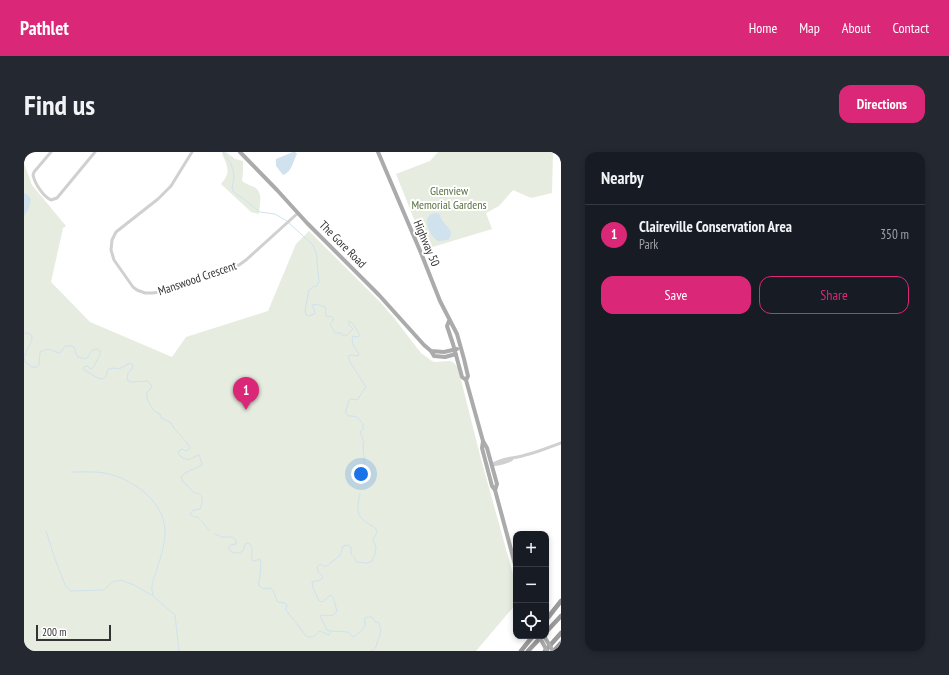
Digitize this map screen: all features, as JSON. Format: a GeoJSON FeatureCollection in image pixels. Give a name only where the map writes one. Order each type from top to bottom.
{"type":"FeatureCollection","features":[{"type":"Feature","properties":{"kind":"highway"},"geometry":{"type":"LineString","coordinates":[[549,616],[561,601]]}},
{"type":"Feature","properties":{"kind":"highway"},"geometry":{"type":"LineString","coordinates":[[549,629],[561,616]]}},
{"type":"Feature","properties":{"kind":"highway"},"geometry":{"type":"LineString","coordinates":[[546,651],[561,633]]}},
{"type":"Feature","properties":{"kind":"highway"},"geometry":{"type":"LineString","coordinates":[[521,651],[531,639]]}},
{"type":"Feature","properties":{"kind":"highway"},"geometry":{"type":"LineString","coordinates":[[528,651],[540,639]]}},
{"type":"Feature","properties":{"kind":"highway"},"geometry":{"type":"LineString","coordinates":[[553,651],[561,643]]}},
{"type":"Feature","properties":{"kind":"main road","name":"The Gore Road"},"geometry":{"type":"LineString","coordinates":[[240,152],[379,295],[424,345],[431,351],[456,352],[461,348]]}},
{"type":"Feature","properties":{"kind":"main road","name":"Highway 50"},"geometry":{"type":"LineString","coordinates":[[378,152],[449,321],[454,329],[461,348],[468,376],[466,380]]}},
{"type":"Feature","properties":{"kind":"main road","name":"Highway 50"},"geometry":{"type":"LineString","coordinates":[[449,321],[447,326],[456,352],[462,377],[466,380],[483,441],[482,448],[489,465],[492,486],[495,490],[516,567]]}},
{"type":"Feature","properties":{"kind":"main road"},"geometry":{"type":"LineString","coordinates":[[540,639],[546,651]]}},
{"type":"Feature","properties":{"kind":"main road"},"geometry":{"type":"LineString","coordinates":[[545,639],[553,651]]}},
{"type":"Feature","properties":{"kind":"street"},"geometry":{"type":"LineString","coordinates":[[51,152],[33,175],[38,186],[51,200],[57,198],[94,152]]}},
{"type":"Feature","properties":{"kind":"street","name":"Manswood Crescent"},"geometry":{"type":"LineString","coordinates":[[192,152],[171,186],[158,199],[116,232],[112,240],[111,250],[114,260],[133,287],[138,290],[145,293],[160,292],[181,282],[239,265],[298,213]]}},
{"type":"Feature","properties":{"kind":"street"},"geometry":{"type":"LineString","coordinates":[[489,465],[561,443]]}},
{"type":"Feature","properties":{"kind":"green space"},"geometry":{"type":"Polygon","coordinates":[[[223,152],[226,152],[235,159],[243,161],[242,181],[254,187],[259,192],[259,214],[251,212],[221,184],[228,170],[222,154],[223,152]]]}},
{"type":"Feature","properties":{"kind":"green space","name":"Glenview Memorial Gardens"},"geometry":{"type":"Polygon","coordinates":[[[438,152],[553,152],[552,193],[531,198],[513,190],[499,206],[486,213],[492,229],[426,249],[396,174],[430,161],[438,152]]]}},
{"type":"Feature","properties":{"kind":"green space"},"geometry":{"type":"Polygon","coordinates":[[[24,163],[32,185],[66,226],[63,228],[51,282],[90,322],[172,357],[186,337],[268,311],[296,244],[309,231],[381,303],[421,353],[435,362],[450,361],[458,368],[481,459],[513,574],[513,608],[476,651],[24,651],[24,163]]]}},
{"type":"Feature","properties":{"kind":"water"},"geometry":{"type":"Polygon","coordinates":[[[293,152],[297,154],[292,166],[286,174],[283,175],[276,166],[276,159],[293,152]]]}},
{"type":"Feature","properties":{"kind":"water"},"geometry":{"type":"Polygon","coordinates":[[[24,193],[31,199],[29,208],[24,216],[24,193]]]}},
{"type":"Feature","properties":{"kind":"water"},"geometry":{"type":"Polygon","coordinates":[[[437,213],[450,229],[451,235],[449,239],[440,241],[436,240],[429,231],[427,223],[428,217],[437,213]]]}},
{"type":"Feature","properties":{"kind":"waterway"},"geometry":{"type":"LineString","coordinates":[[223,152],[233,170],[233,191],[260,212],[275,214],[287,221]]}},
{"type":"Feature","properties":{"kind":"waterway"},"geometry":{"type":"LineString","coordinates":[[289,223],[313,245],[317,256],[319,282],[316,287],[314,286],[309,290],[305,310],[306,315],[309,316],[314,314],[315,312],[312,305],[325,307],[325,315],[333,318],[333,321],[330,324],[335,333],[341,333],[343,336],[347,335],[353,329],[349,325],[349,321],[353,324],[359,334],[358,337],[353,336],[352,339],[359,354],[358,356],[348,356],[350,362],[366,387],[357,400],[349,400],[346,414],[357,417],[363,424],[363,430],[360,432],[364,442],[365,477],[367,482],[365,485]]}},
{"type":"Feature","properties":{"kind":"waterway"},"geometry":{"type":"LineString","coordinates":[[24,333],[28,333],[32,336],[31,343],[24,357]]}},
{"type":"Feature","properties":{"kind":"waterway"},"geometry":{"type":"LineString","coordinates":[[24,358],[25,362],[32,367],[37,367],[39,365],[40,352],[44,350],[51,350],[58,353],[61,352],[65,346],[72,346],[74,347],[78,357],[86,359],[91,351],[97,349],[100,351],[100,355],[95,364],[91,369],[87,366],[84,367],[84,370],[98,378],[103,379],[106,376],[108,369],[119,369],[130,363],[132,364],[133,366],[128,373],[127,380],[131,382],[148,381],[152,386],[147,392],[147,398],[154,411],[160,414],[161,418],[171,423],[190,448],[185,451],[183,449],[180,450],[178,453],[181,457],[187,459],[199,455],[200,457],[202,465],[185,473],[181,477],[183,482],[194,493],[198,493],[202,497],[200,509],[193,510],[190,514],[194,517],[198,517],[210,531]]}},
{"type":"Feature","properties":{"kind":"waterway"},"geometry":{"type":"LineString","coordinates":[[72,472],[100,472],[119,477],[139,488],[148,496],[161,513],[165,535],[161,556],[152,584],[153,595]]}},
{"type":"Feature","properties":{"kind":"waterway"},"geometry":{"type":"LineString","coordinates":[[330,631],[327,630],[320,616],[332,615],[337,611],[333,597],[331,595],[322,602],[319,601],[312,582],[321,580],[323,577],[318,572],[317,567],[320,564],[327,566],[337,558],[343,546],[348,545],[351,547],[351,554],[355,558],[356,562],[368,563],[372,561],[376,548],[373,539],[377,531],[374,527],[361,518],[359,514],[358,506],[360,494]]}},
{"type":"Feature","properties":{"kind":"waterway"},"geometry":{"type":"LineString","coordinates":[[46,531],[66,587],[71,591],[104,590],[112,582],[121,580],[134,585],[153,596],[175,615],[179,651]]}},
{"type":"Feature","properties":{"kind":"waterway"},"geometry":{"type":"LineString","coordinates":[[215,534],[222,537],[232,537],[236,540],[236,544],[229,547],[229,550],[234,553],[243,551],[245,544],[248,543],[251,545],[252,560],[254,561],[260,559],[261,569],[259,586],[264,589],[271,588],[278,602],[285,603],[287,605],[286,610],[306,636],[312,637],[320,631],[329,635],[331,631],[348,632],[353,637],[365,626],[365,618],[372,617],[375,622],[378,622],[381,630],[376,646],[371,651]]}},
{"type":"Feature","properties":{"kind":"place","name":"Claireville Conservation Area"},"geometry":{"type":"Point","coordinates":[246,410]}}]}
